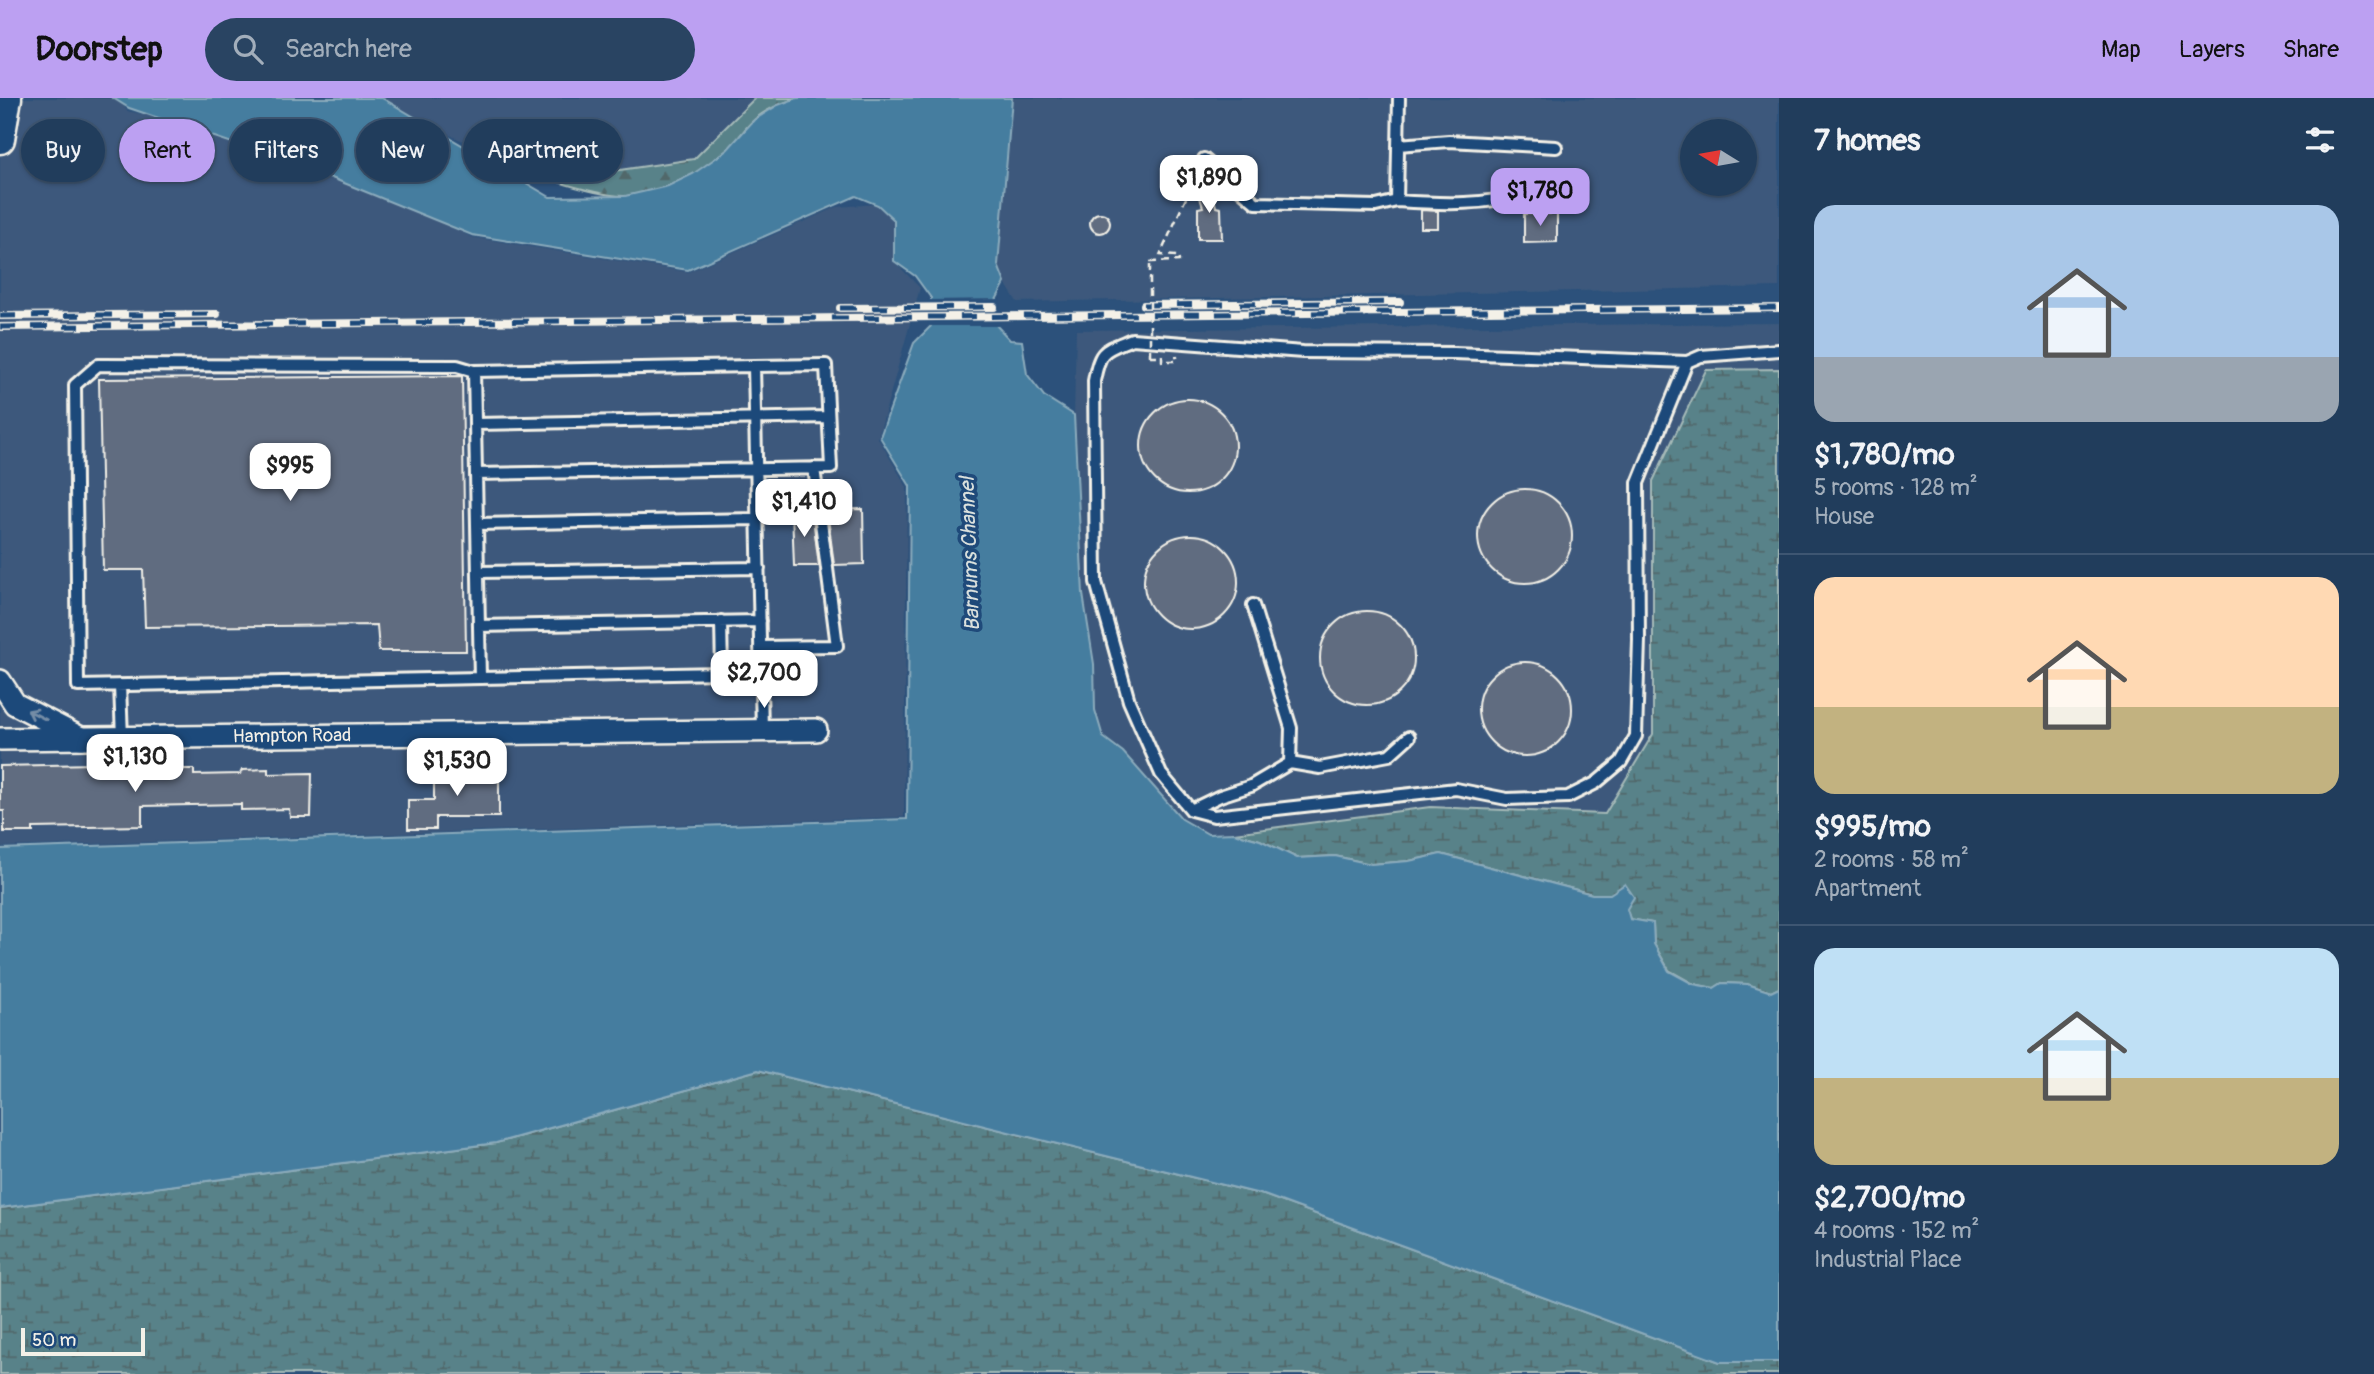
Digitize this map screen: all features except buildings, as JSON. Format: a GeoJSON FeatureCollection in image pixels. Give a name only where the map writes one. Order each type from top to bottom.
{"type":"FeatureCollection","features":[{"type":"Feature","properties":{"kind":"main road"},"geometry":{"type":"LineString","coordinates":[[0,139],[7,98]]}},
{"type":"Feature","properties":{"kind":"street","name":"Hampton Road"},"geometry":{"type":"LineString","coordinates":[[0,681],[15,704],[83,739]]}},
{"type":"Feature","properties":{"kind":"street","name":"Hampton Road"},"geometry":{"type":"LineString","coordinates":[[0,739],[816,730]]}},
{"type":"Feature","properties":{"kind":"lane"},"geometry":{"type":"LineString","coordinates":[[1397,201],[1399,98]]}},
{"type":"Feature","properties":{"kind":"lane"},"geometry":{"type":"LineString","coordinates":[[1398,145],[1449,141],[1556,147]]}},
{"type":"Feature","properties":{"kind":"lane"},"geometry":{"type":"LineString","coordinates":[[1203,159],[1256,204],[1376,206],[1397,201],[1434,203],[1505,200],[1531,192]]}},
{"type":"Feature","properties":{"kind":"lane"},"geometry":{"type":"LineString","coordinates":[[1687,362],[1638,483],[1639,639],[1636,736],[1620,762],[1596,783],[1568,797],[1507,799],[1456,789],[1214,817],[1191,810],[1161,774],[1129,701],[1096,582],[1094,381],[1098,358],[1110,348],[1132,339],[1303,352],[1454,353],[1687,362],[1702,356],[1779,350]]}},
{"type":"Feature","properties":{"kind":"lane"},"geometry":{"type":"LineString","coordinates":[[476,474],[831,468],[826,365],[474,371],[457,366],[97,365],[75,385],[78,686],[722,673],[721,621]]}},
{"type":"Feature","properties":{"kind":"lane"},"geometry":{"type":"LineString","coordinates":[[754,366],[762,731]]}},
{"type":"Feature","properties":{"kind":"lane"},"geometry":{"type":"LineString","coordinates":[[474,371],[480,678]]}},
{"type":"Feature","properties":{"kind":"lane"},"geometry":{"type":"LineString","coordinates":[[475,424],[828,417]]}},
{"type":"Feature","properties":{"kind":"lane"},"geometry":{"type":"LineString","coordinates":[[760,647],[838,646],[814,468]]}},
{"type":"Feature","properties":{"kind":"lane"},"geometry":{"type":"LineString","coordinates":[[477,524],[757,519]]}},
{"type":"Feature","properties":{"kind":"lane"},"geometry":{"type":"LineString","coordinates":[[478,572],[759,568]]}},
{"type":"Feature","properties":{"kind":"lane"},"geometry":{"type":"LineString","coordinates":[[1253,605],[1291,727],[1290,763]]}},
{"type":"Feature","properties":{"kind":"lane"},"geometry":{"type":"LineString","coordinates":[[479,626],[760,621]]}},
{"type":"Feature","properties":{"kind":"lane"},"geometry":{"type":"LineString","coordinates":[[120,685],[122,738]]}},
{"type":"Feature","properties":{"kind":"lane"},"geometry":{"type":"LineString","coordinates":[[1191,810],[1220,796],[1251,786],[1290,763],[1320,768],[1389,755],[1409,737]]}},
{"type":"Feature","properties":{"kind":"path"},"geometry":{"type":"LineString","coordinates":[[1162,361],[1177,361],[1177,357],[1150,356],[1150,262],[1179,261],[1178,256],[1160,256],[1203,159]]}},
{"type":"Feature","properties":{"kind":"shaded area"},"geometry":{"type":"Polygon","coordinates":[[[0,98],[119,98],[127,111],[166,119],[119,119],[119,182],[215,182],[215,129],[229,132],[229,182],[342,182],[342,164],[356,172],[356,182],[374,182],[471,237],[688,272],[837,207],[876,204],[894,220],[894,261],[920,288],[878,438],[907,487],[904,817],[0,847],[0,98]]]}},
{"type":"Feature","properties":{"kind":"shaded area"},"geometry":{"type":"Polygon","coordinates":[[[382,98],[755,98],[694,159],[623,170],[623,119],[463,119],[463,141],[449,135],[449,119],[417,119],[382,98]]]}},
{"type":"Feature","properties":{"kind":"shaded area"},"geometry":{"type":"Polygon","coordinates":[[[1012,98],[1779,98],[1779,287],[1017,302],[998,265],[1012,98]]]}},
{"type":"Feature","properties":{"kind":"shaded area"},"geometry":{"type":"Polygon","coordinates":[[[1779,323],[1779,369],[1706,371],[1653,481],[1653,734],[1605,815],[1430,807],[1208,835],[1182,819],[1123,752],[1103,737],[1095,710],[1094,664],[1083,594],[1074,415],[1076,330],[1779,323]]]}},
{"type":"Feature","properties":{"kind":"green space"},"geometry":{"type":"Polygon","coordinates":[[[755,98],[797,98],[780,104],[750,123],[718,158],[681,180],[654,191],[618,196],[559,182],[623,182],[623,170],[694,159],[755,98]]]}},
{"type":"Feature","properties":{"kind":"green space"},"geometry":{"type":"Polygon","coordinates":[[[1779,369],[1779,988],[1771,992],[1747,984],[1722,983],[1714,988],[1694,984],[1669,970],[1654,944],[1653,923],[1630,919],[1621,902],[1606,895],[1592,894],[1441,854],[1409,861],[1371,864],[1335,856],[1297,858],[1260,840],[1234,833],[1430,807],[1605,814],[1653,734],[1653,481],[1706,370],[1779,369]]]}},
{"type":"Feature","properties":{"kind":"green space"},"geometry":{"type":"Polygon","coordinates":[[[758,1070],[1264,1195],[1720,1362],[1779,1362],[1779,1374],[0,1374],[0,1208],[496,1143],[758,1070]]]}},
{"type":"Feature","properties":{"kind":"water","name":"Barnums Channel"},"geometry":{"type":"Polygon","coordinates":[[[113,98],[382,98],[418,119],[356,119],[356,182],[449,182],[449,137],[463,146],[463,182],[525,182],[550,197],[625,196],[668,186],[693,174],[727,150],[754,120],[778,105],[797,98],[1012,98],[998,265],[1005,283],[996,300],[996,325],[1010,340],[1022,341],[1027,374],[1044,396],[1074,415],[1083,594],[1094,664],[1095,710],[1103,737],[1123,752],[1182,819],[1208,834],[1234,833],[1260,840],[1297,858],[1335,856],[1371,864],[1409,861],[1441,854],[1592,894],[1610,894],[1625,884],[1634,897],[1627,909],[1630,919],[1653,923],[1654,944],[1669,971],[1693,984],[1714,988],[1722,983],[1747,984],[1771,992],[1779,988],[1779,1362],[1720,1362],[1264,1195],[758,1070],[496,1143],[0,1208],[0,849],[907,819],[910,486],[880,437],[914,343],[931,326],[931,298],[915,276],[894,261],[894,220],[878,205],[856,196],[688,270],[472,235],[342,182],[342,119],[229,119],[229,142],[215,137],[215,119],[161,119],[129,108],[113,98]]]}},
{"type":"Feature","properties":{"kind":"pier"},"geometry":{"type":"Polygon","coordinates":[[[1000,299],[1000,326],[928,326],[928,300],[1000,299]]]}},
{"type":"Feature","properties":{"kind":"railway"},"geometry":{"type":"LineString","coordinates":[[1144,305],[1400,302]]}},
{"type":"Feature","properties":{"kind":"railway"},"geometry":{"type":"LineString","coordinates":[[840,308],[994,307]]}},
{"type":"Feature","properties":{"kind":"railway"},"geometry":{"type":"LineString","coordinates":[[0,327],[1779,308]]}},
{"type":"Feature","properties":{"kind":"railway"},"geometry":{"type":"LineString","coordinates":[[0,316],[217,314]]}}]}
